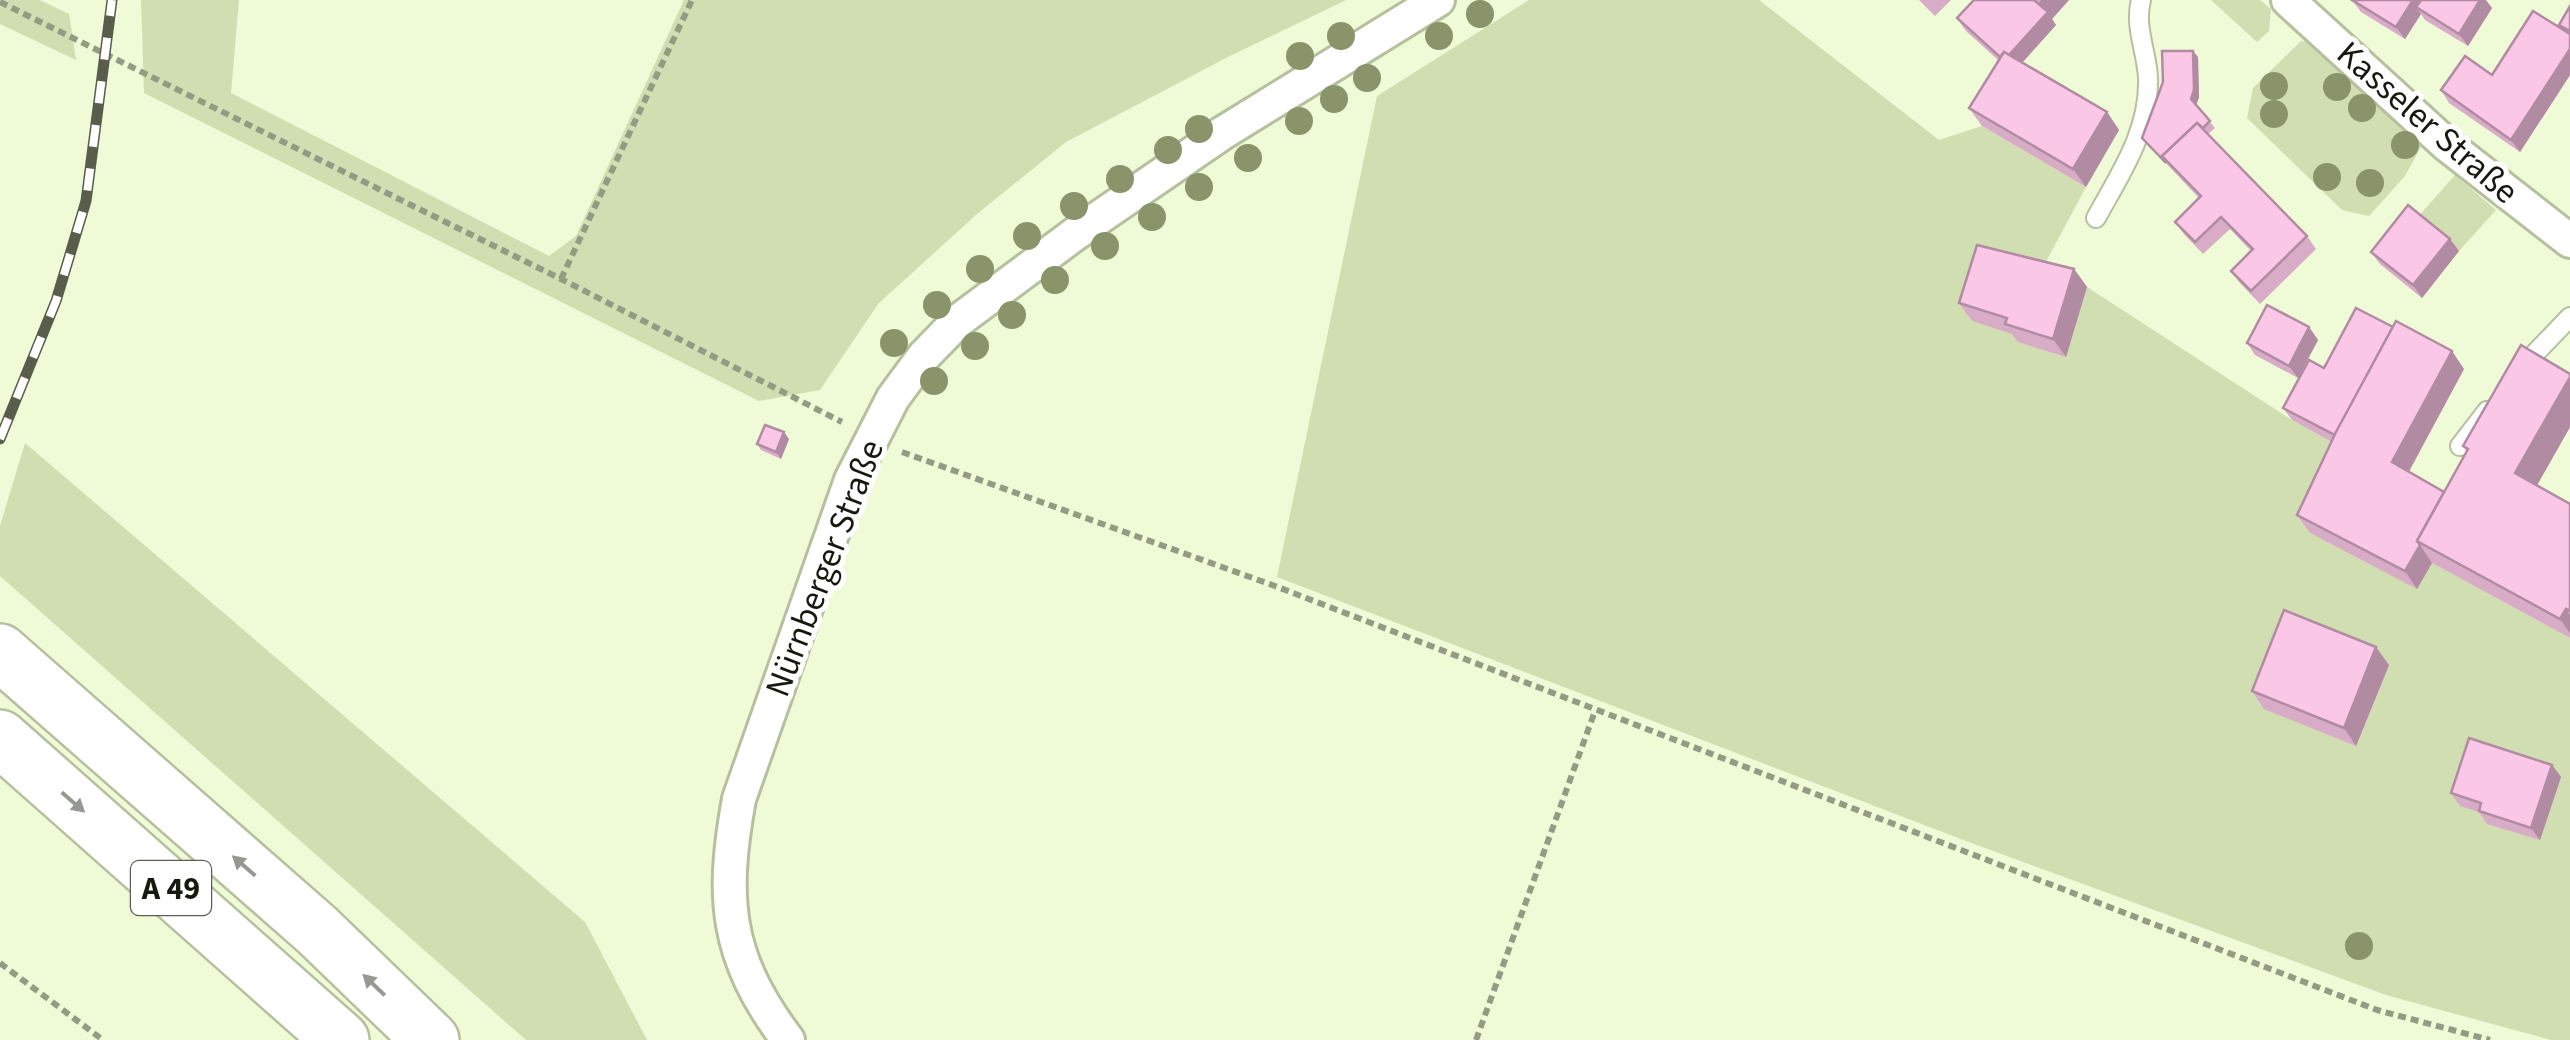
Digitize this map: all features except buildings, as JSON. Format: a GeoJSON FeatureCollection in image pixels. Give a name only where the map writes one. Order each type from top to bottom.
{"type":"FeatureCollection","features":[{"type":"Feature","properties":{"kind":"highway","name":"A 49"},"geometry":{"type":"LineString","coordinates":[[0,652],[317,930],[431,1040]]}},
{"type":"Feature","properties":{"kind":"highway","name":"A 49"},"geometry":{"type":"LineString","coordinates":[[0,738],[341,1040]]}},
{"type":"Feature","properties":{"kind":"street","name":"Nürnberger Straße"},"geometry":{"type":"LineString","coordinates":[[788,1040],[772,1020],[739,954],[728,896],[732,837],[754,756],[851,480],[892,398],[924,356],[958,321],[1074,234],[1221,134],[1438,0]]}},
{"type":"Feature","properties":{"kind":"street","name":"Kasseler Straße"},"geometry":{"type":"LineString","coordinates":[[2288,0],[2447,145],[2570,241]]}},
{"type":"Feature","properties":{"kind":"lane"},"geometry":{"type":"LineString","coordinates":[[2096,218],[2140,137],[2148,75],[2140,45],[2141,0]]}},
{"type":"Feature","properties":{"kind":"lane"},"geometry":{"type":"LineString","coordinates":[[2460,446],[2506,386],[2570,318]]}},
{"type":"Feature","properties":{"kind":"path"},"geometry":{"type":"LineString","coordinates":[[561,280],[692,0]]}},
{"type":"Feature","properties":{"kind":"path"},"geometry":{"type":"LineString","coordinates":[[0,2],[823,411],[869,440],[1275,586],[2377,1010],[2490,1040]]}},
{"type":"Feature","properties":{"kind":"path"},"geometry":{"type":"LineString","coordinates":[[1476,1040],[1595,710]]}},
{"type":"Feature","properties":{"kind":"path"},"geometry":{"type":"LineString","coordinates":[[0,964],[103,1040]]}},
{"type":"Feature","properties":{"kind":"green space"},"geometry":{"type":"Polygon","coordinates":[[[0,0],[40,0],[69,14],[76,60],[0,24],[0,0]]]}},
{"type":"Feature","properties":{"kind":"green space"},"geometry":{"type":"Polygon","coordinates":[[[141,0],[239,0],[231,93],[549,256],[576,236],[684,0],[1346,0],[1066,142],[977,214],[878,304],[820,390],[759,401],[144,93],[141,0]]]}},
{"type":"Feature","properties":{"kind":"green space"},"geometry":{"type":"Polygon","coordinates":[[[1529,0],[1759,0],[1939,140],[1982,126],[2086,187],[2040,273],[2087,287],[2292,420],[2349,451],[2310,533],[2417,588],[2432,563],[2570,638],[2570,1040],[2551,1040],[2386,995],[1966,841],[1277,577],[1377,96],[1529,0]]]}},
{"type":"Feature","properties":{"kind":"green space"},"geometry":{"type":"Polygon","coordinates":[[[2211,0],[2260,0],[2271,9],[2269,31],[2257,42],[2211,0]]]}},
{"type":"Feature","properties":{"kind":"green space"},"geometry":{"type":"Polygon","coordinates":[[[2301,41],[2311,43],[2422,145],[2405,176],[2369,216],[2342,210],[2247,118],[2253,88],[2301,41]]]}},
{"type":"Feature","properties":{"kind":"green space"},"geometry":{"type":"Polygon","coordinates":[[[2455,175],[2496,210],[2459,251],[2417,218],[2455,175]]]}},
{"type":"Feature","properties":{"kind":"green space"},"geometry":{"type":"Polygon","coordinates":[[[25,443],[585,922],[647,1040],[526,1040],[0,576],[0,526],[25,443]]]}},
{"type":"Feature","properties":{"kind":"railway"},"geometry":{"type":"LineString","coordinates":[[0,439],[56,301],[86,201],[112,0]]}}]}
